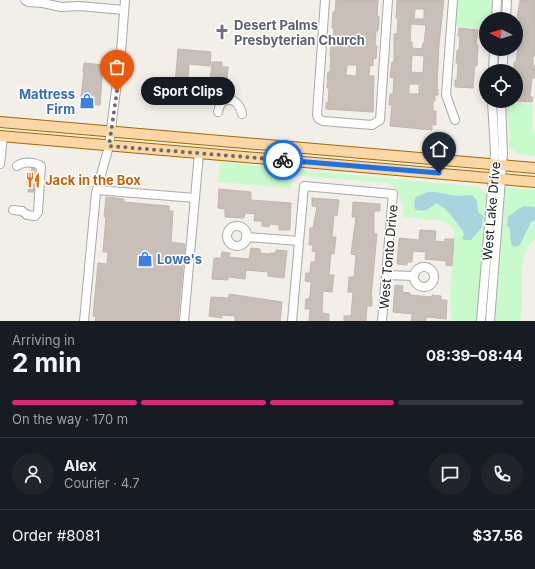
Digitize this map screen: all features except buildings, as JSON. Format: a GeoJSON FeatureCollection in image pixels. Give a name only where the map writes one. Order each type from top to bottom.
{"type":"FeatureCollection","features":[{"type":"Feature","properties":{"kind":"main road"},"geometry":{"type":"LineString","coordinates":[[0,122],[535,168]]}},
{"type":"Feature","properties":{"kind":"main road"},"geometry":{"type":"LineString","coordinates":[[1,136],[535,182]]}},
{"type":"Feature","properties":{"kind":"street"},"geometry":{"type":"LineString","coordinates":[[24,0],[60,7],[79,6],[90,3],[124,10]]}},
{"type":"Feature","properties":{"kind":"street"},"geometry":{"type":"LineString","coordinates":[[84,321],[97,190],[109,146],[121,52],[125,0]]}},
{"type":"Feature","properties":{"kind":"street"},"geometry":{"type":"LineString","coordinates":[[325,0],[317,115],[319,119],[323,121],[374,124],[380,120],[388,0]]}},
{"type":"Feature","properties":{"kind":"street"},"geometry":{"type":"LineString","coordinates":[[453,0],[446,95],[455,120]]}},
{"type":"Feature","properties":{"kind":"street"},"geometry":{"type":"LineString","coordinates":[[496,12],[497,0]]}},
{"type":"Feature","properties":{"kind":"street"},"geometry":{"type":"LineString","coordinates":[[506,12],[507,0]]}},
{"type":"Feature","properties":{"kind":"street"},"geometry":{"type":"LineString","coordinates":[[218,112],[221,104],[225,101],[231,100],[236,102],[240,107],[242,114]]}},
{"type":"Feature","properties":{"kind":"street","name":"West Lake Drive"},"geometry":{"type":"LineString","coordinates":[[492,108],[495,153],[498,164]]}},
{"type":"Feature","properties":{"kind":"street","name":"West Lake Drive"},"geometry":{"type":"LineString","coordinates":[[490,321],[497,179],[503,125],[502,108]]}},
{"type":"Feature","properties":{"kind":"street"},"geometry":{"type":"LineString","coordinates":[[0,164],[1,136]]}},
{"type":"Feature","properties":{"kind":"street"},"geometry":{"type":"LineString","coordinates":[[184,321],[199,153]]}},
{"type":"Feature","properties":{"kind":"street"},"geometry":{"type":"LineString","coordinates":[[13,210],[22,211],[30,216],[35,216],[38,212],[41,166],[24,163],[17,166]]}},
{"type":"Feature","properties":{"kind":"street","name":"West Lake Drive"},"geometry":{"type":"LineString","coordinates":[[481,321],[497,179]]}},
{"type":"Feature","properties":{"kind":"street","name":"West Tonto Drive"},"geometry":{"type":"LineString","coordinates":[[299,241],[304,186],[393,194],[382,321]]}},
{"type":"Feature","properties":{"kind":"street"},"geometry":{"type":"LineString","coordinates":[[97,190],[195,198]]}},
{"type":"Feature","properties":{"kind":"street"},"geometry":{"type":"LineString","coordinates":[[246,237],[299,241],[292,321]]}},
{"type":"Feature","properties":{"kind":"street"},"geometry":{"type":"LineString","coordinates":[[386,275],[414,276]]}},
{"type":"Feature","properties":{"kind":"green space"},"geometry":{"type":"Polygon","coordinates":[[[457,0],[492,0],[494,12],[479,12],[479,28],[454,26],[457,0]]]}},
{"type":"Feature","properties":{"kind":"green space"},"geometry":{"type":"Polygon","coordinates":[[[523,103],[533,104],[532,131],[535,135],[535,156],[518,154],[508,146],[510,140],[507,108],[523,108],[523,103]]]}},
{"type":"Feature","properties":{"kind":"green space"},"geometry":{"type":"Polygon","coordinates":[[[220,162],[478,187],[488,195],[477,321],[451,321],[450,291],[455,235],[452,227],[444,221],[403,217],[404,204],[401,204],[398,192],[388,183],[292,175],[291,188],[218,182],[220,162]]]}},
{"type":"Feature","properties":{"kind":"green space"},"geometry":{"type":"Polygon","coordinates":[[[504,187],[535,190],[535,239],[528,247],[522,267],[522,300],[520,321],[494,321],[504,187]]]}},
{"type":"Feature","properties":{"kind":"water"},"geometry":{"type":"Polygon","coordinates":[[[428,192],[456,196],[472,195],[477,201],[478,212],[483,216],[482,227],[471,240],[465,240],[462,238],[464,235],[463,231],[448,212],[436,203],[426,210],[421,211],[415,209],[414,202],[416,197],[428,192]]]}},
{"type":"Feature","properties":{"kind":"water"},"geometry":{"type":"Polygon","coordinates":[[[525,206],[535,207],[535,220],[531,222],[520,245],[514,247],[511,244],[510,229],[508,226],[507,227],[508,216],[525,206]]]}},
{"type":"Feature","properties":{"kind":"way so far"},"geometry":{"type":"LineString","coordinates":[[117,91],[109,146],[283,160]]}},
{"type":"Feature","properties":{"kind":"place","name":"Desert Palms Presbyterian Church"},"geometry":{"type":"Point","coordinates":[222,32]}},
{"type":"Feature","properties":{"kind":"place","name":"Sport Clips"},"geometry":{"type":"Point","coordinates":[117,91]}},
{"type":"Feature","properties":{"kind":"place","name":"Mattress Firm"},"geometry":{"type":"Point","coordinates":[87,101]}},
{"type":"Feature","properties":{"kind":"place","name":"Jack in the Box"},"geometry":{"type":"Point","coordinates":[33,180]}},
{"type":"Feature","properties":{"kind":"place","name":"Lowe's"},"geometry":{"type":"Point","coordinates":[145,259]}},
{"type":"Feature","properties":{"kind":"route"},"geometry":{"type":"LineString","coordinates":[[283,160],[439,173]]}}]}
